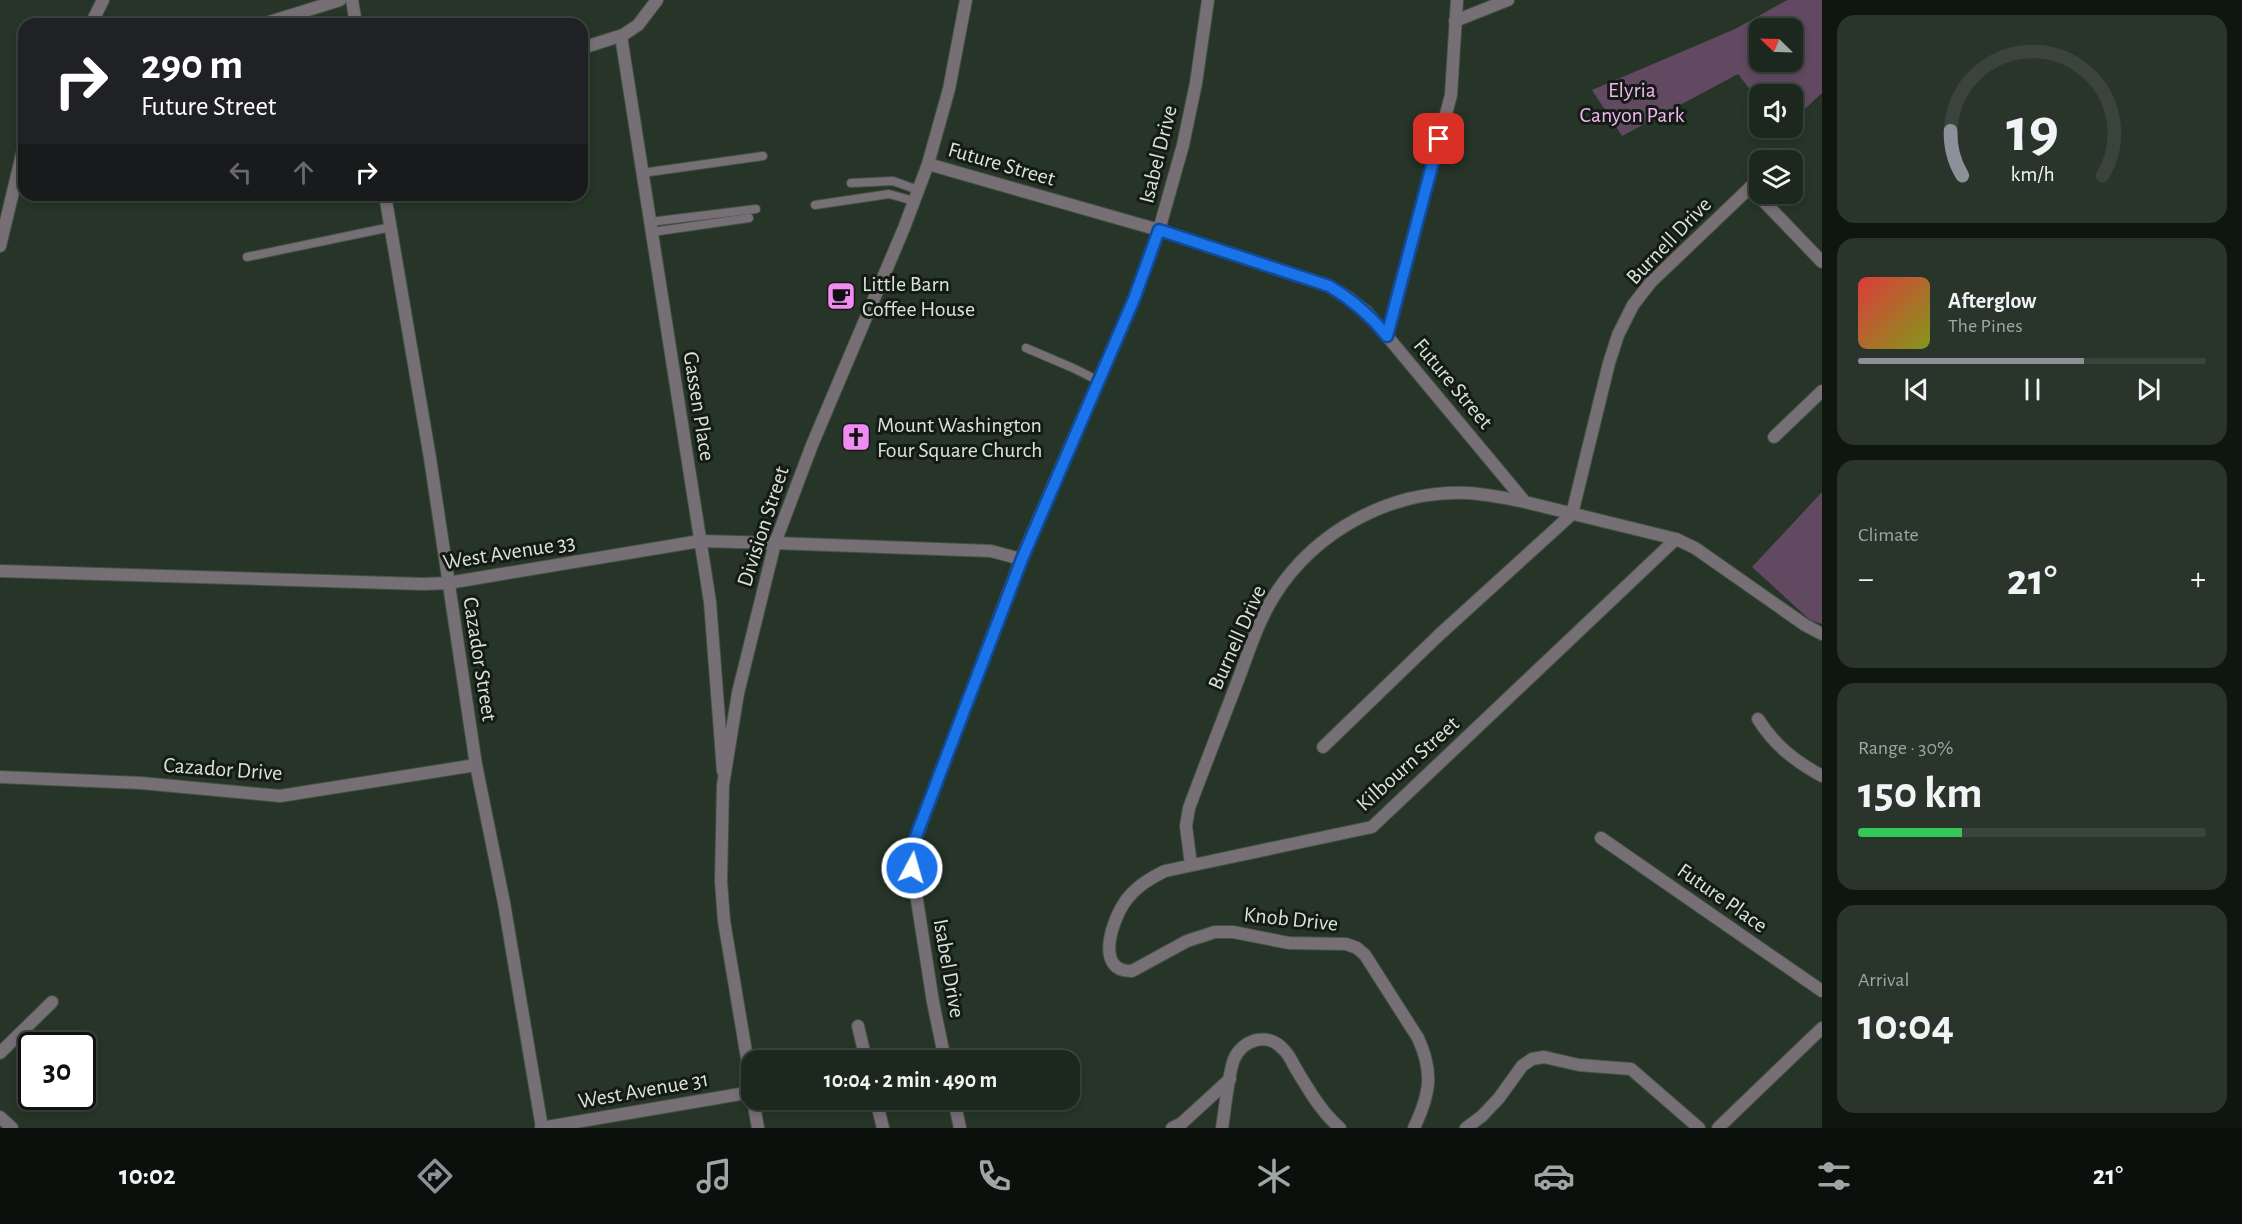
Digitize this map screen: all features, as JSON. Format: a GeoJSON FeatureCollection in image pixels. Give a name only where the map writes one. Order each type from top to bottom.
{"type":"FeatureCollection","features":[{"type":"Feature","properties":{"kind":"street"},"geometry":{"type":"LineString","coordinates":[[94,18],[103,0]]}},
{"type":"Feature","properties":{"kind":"street"},"geometry":{"type":"LineString","coordinates":[[282,18],[340,0]]}},
{"type":"Feature","properties":{"kind":"street"},"geometry":{"type":"LineString","coordinates":[[352,0],[355,18]]}},
{"type":"Feature","properties":{"kind":"street"},"geometry":{"type":"LineString","coordinates":[[588,46],[621,36],[638,25],[657,0]]}},
{"type":"Feature","properties":{"kind":"street","name":"Division Street"},"geometry":{"type":"LineString","coordinates":[[745,1050],[724,921],[721,881],[723,785],[738,693],[775,543],[812,445],[928,164],[950,89],[966,0]]}},
{"type":"Feature","properties":{"kind":"street","name":"Isabel Drive"},"geometry":{"type":"LineString","coordinates":[[943,1050],[933,1002],[911,851],[1022,559],[1134,299],[1159,230],[1183,145],[1196,83],[1208,0]]}},
{"type":"Feature","properties":{"kind":"street"},"geometry":{"type":"LineString","coordinates":[[1387,336],[1450,95],[1457,0]]}},
{"type":"Feature","properties":{"kind":"street"},"geometry":{"type":"LineString","coordinates":[[1455,21],[1508,0]]}},
{"type":"Feature","properties":{"kind":"street","name":"Gassen Place"},"geometry":{"type":"LineString","coordinates":[[621,36],[710,602],[723,785]]}},
{"type":"Feature","properties":{"kind":"street","name":"Future Street"},"geometry":{"type":"LineString","coordinates":[[928,164],[1159,230],[1329,286],[1367,312],[1525,502]]}},
{"type":"Feature","properties":{"kind":"street"},"geometry":{"type":"LineString","coordinates":[[0,246],[18,171]]}},
{"type":"Feature","properties":{"kind":"street","name":"Burnell Drive"},"geometry":{"type":"LineString","coordinates":[[1572,514],[1609,363],[1618,335],[1634,305],[1651,282],[1749,188]]}},
{"type":"Feature","properties":{"kind":"street","name":"Cazador Street"},"geometry":{"type":"LineString","coordinates":[[387,201],[430,458],[476,765],[504,903],[542,1128]]}},
{"type":"Feature","properties":{"kind":"street"},"geometry":{"type":"LineString","coordinates":[[1766,204],[1822,262]]}},
{"type":"Feature","properties":{"kind":"street"},"geometry":{"type":"LineString","coordinates":[[1773,437],[1822,391]]}},
{"type":"Feature","properties":{"kind":"street","name":"Burnell Drive"},"geometry":{"type":"LineString","coordinates":[[1191,865],[1186,826],[1189,808],[1261,620],[1286,578],[1306,555],[1349,523],[1376,509],[1405,500],[1435,494],[1465,493],[1492,495],[1525,502]]}},
{"type":"Feature","properties":{"kind":"street"},"geometry":{"type":"LineString","coordinates":[[1525,502],[1676,539],[1695,548],[1805,625],[1822,634]]}},
{"type":"Feature","properties":{"kind":"street"},"geometry":{"type":"LineString","coordinates":[[1323,747],[1439,635],[1572,514]]}},
{"type":"Feature","properties":{"kind":"street","name":"Kilbourn Street"},"geometry":{"type":"LineString","coordinates":[[1109,953],[1112,931],[1118,914],[1126,900],[1151,877],[1191,865],[1372,827],[1676,539]]}},
{"type":"Feature","properties":{"kind":"street","name":"West Avenue 33"},"geometry":{"type":"LineString","coordinates":[[0,571],[448,583],[700,541],[991,551],[1022,559]]}},
{"type":"Feature","properties":{"kind":"street"},"geometry":{"type":"LineString","coordinates":[[1758,719],[1779,748],[1794,760],[1822,776]]}},
{"type":"Feature","properties":{"kind":"street","name":"Cazador Drive"},"geometry":{"type":"LineString","coordinates":[[0,777],[141,783],[280,796],[476,765]]}},
{"type":"Feature","properties":{"kind":"street","name":"Future Place"},"geometry":{"type":"LineString","coordinates":[[1601,838],[1822,991]]}},
{"type":"Feature","properties":{"kind":"street","name":"Knob Drive"},"geometry":{"type":"LineString","coordinates":[[1109,953],[1110,961],[1116,968],[1132,971],[1187,941],[1215,932],[1233,932],[1289,943],[1346,945],[1356,948],[1365,955],[1418,1038],[1425,1053],[1429,1084],[1425,1103],[1414,1128]]}},
{"type":"Feature","properties":{"kind":"street"},"geometry":{"type":"LineString","coordinates":[[0,1053],[52,1002]]}},
{"type":"Feature","properties":{"kind":"street"},"geometry":{"type":"LineString","coordinates":[[858,1026],[864,1050]]}},
{"type":"Feature","properties":{"kind":"street"},"geometry":{"type":"LineString","coordinates":[[1718,1128],[1822,1028]]}},
{"type":"Feature","properties":{"kind":"street"},"geometry":{"type":"LineString","coordinates":[[1222,1128],[1233,1062],[1238,1051],[1246,1044],[1265,1039],[1275,1042],[1284,1050],[1320,1107],[1340,1128]]}},
{"type":"Feature","properties":{"kind":"street"},"geometry":{"type":"LineString","coordinates":[[1466,1128],[1482,1116],[1499,1098],[1522,1066],[1532,1059],[1544,1057],[1579,1065],[1631,1069],[1699,1128]]}},
{"type":"Feature","properties":{"kind":"street"},"geometry":{"type":"LineString","coordinates":[[1172,1128],[1182,1123],[1230,1079]]}},
{"type":"Feature","properties":{"kind":"street","name":"West Avenue 31"},"geometry":{"type":"LineString","coordinates":[[542,1128],[741,1092]]}},
{"type":"Feature","properties":{"kind":"street"},"geometry":{"type":"LineString","coordinates":[[755,1110],[758,1128]]}},
{"type":"Feature","properties":{"kind":"street"},"geometry":{"type":"LineString","coordinates":[[878,1110],[883,1128]]}},
{"type":"Feature","properties":{"kind":"street"},"geometry":{"type":"LineString","coordinates":[[956,1110],[960,1128]]}},
{"type":"Feature","properties":{"kind":"street"},"geometry":{"type":"LineString","coordinates":[[0,1117],[12,1128]]}},
{"type":"Feature","properties":{"kind":"lane"},"geometry":{"type":"LineString","coordinates":[[642,173],[763,156]]}},
{"type":"Feature","properties":{"kind":"lane"},"geometry":{"type":"LineString","coordinates":[[851,183],[893,181],[916,196]]}},
{"type":"Feature","properties":{"kind":"lane"},"geometry":{"type":"LineString","coordinates":[[815,205],[889,194],[916,196]]}},
{"type":"Feature","properties":{"kind":"lane"},"geometry":{"type":"LineString","coordinates":[[651,227],[756,208]]}},
{"type":"Feature","properties":{"kind":"lane"},"geometry":{"type":"LineString","coordinates":[[651,227],[750,218]]}},
{"type":"Feature","properties":{"kind":"lane"},"geometry":{"type":"LineString","coordinates":[[247,258],[391,227]]}},
{"type":"Feature","properties":{"kind":"lane"},"geometry":{"type":"LineString","coordinates":[[1026,348],[1099,381]]}},
{"type":"Feature","properties":{"kind":"green space","name":"Elyria Canyon Park"},"geometry":{"type":"Polygon","coordinates":[[[1787,0],[1822,0],[1822,93],[1803,111],[1803,84],[1749,84],[1749,88],[1738,74],[1622,136],[1592,90],[1749,21],[1749,72],[1803,72],[1803,18],[1755,18],[1787,0]]]}},
{"type":"Feature","properties":{"kind":"green space"},"geometry":{"type":"Polygon","coordinates":[[[1822,492],[1822,624],[1810,620],[1752,567],[1822,492]]]}},
{"type":"Feature","properties":{"kind":"place","name":"Little Barn Coffee House"},"geometry":{"type":"Point","coordinates":[841,296]}},
{"type":"Feature","properties":{"kind":"place","name":"Mount Washington Four Square Church"},"geometry":{"type":"Point","coordinates":[856,437]}},
{"type":"Feature","properties":{"kind":"route"},"geometry":{"type":"LineString","coordinates":[[912,868],[911,851],[918,831],[1022,559],[1134,299],[1159,230],[1329,286],[1367,312],[1387,336],[1439,139]]}}]}
